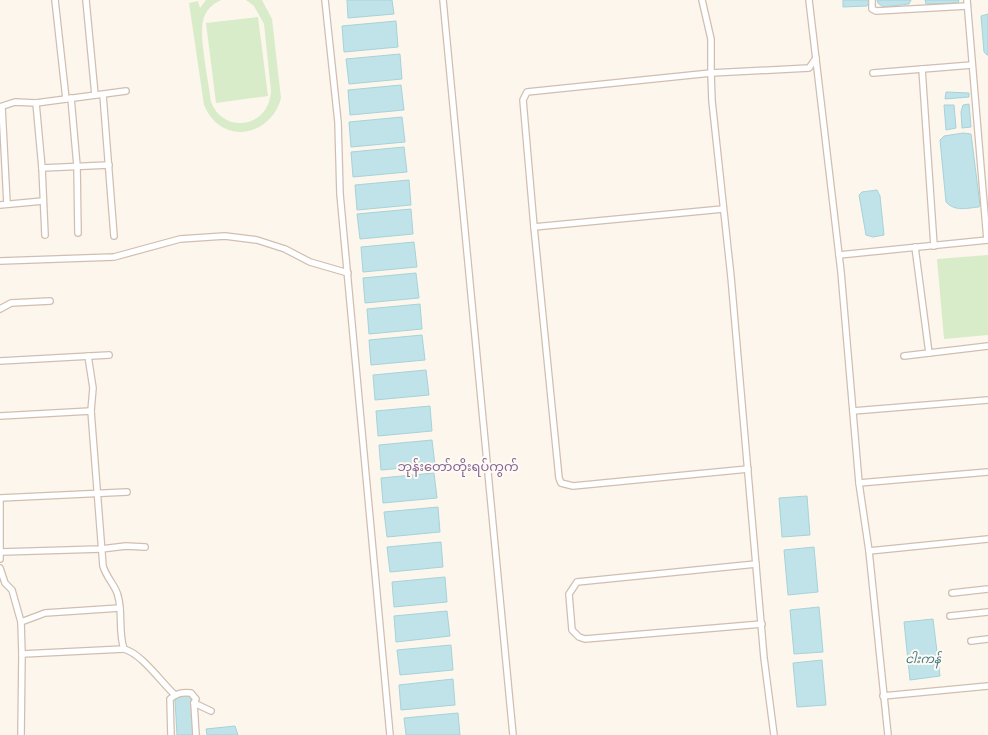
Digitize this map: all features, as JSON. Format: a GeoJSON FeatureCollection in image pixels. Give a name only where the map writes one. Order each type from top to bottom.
{"type":"FeatureCollection","features":[{"type":"Feature","properties":{"kind":"street"},"geometry":{"type":"LineString","coordinates":[[56,0],[77,166],[78,233]]}},
{"type":"Feature","properties":{"kind":"street"},"geometry":{"type":"LineString","coordinates":[[86,0],[95,95]]}},
{"type":"Feature","properties":{"kind":"street"},"geometry":{"type":"LineString","coordinates":[[325,0],[338,122],[340,194],[390,735]]}},
{"type":"Feature","properties":{"kind":"street"},"geometry":{"type":"LineString","coordinates":[[442,0],[513,735]]}},
{"type":"Feature","properties":{"kind":"street"},"geometry":{"type":"LineString","coordinates":[[702,0],[711,38],[712,101],[748,469],[764,658],[774,735]]}},
{"type":"Feature","properties":{"kind":"street"},"geometry":{"type":"LineString","coordinates":[[809,0],[839,254],[859,483],[869,551],[888,735]]}},
{"type":"Feature","properties":{"kind":"street"},"geometry":{"type":"LineString","coordinates":[[839,254],[988,240],[967,3],[876,11],[872,9],[872,0]]}},
{"type":"Feature","properties":{"kind":"street"},"geometry":{"type":"LineString","coordinates":[[748,469],[573,486],[561,483],[559,478],[534,227],[523,100],[527,92],[537,90],[711,73],[808,68],[816,58]]}},
{"type":"Feature","properties":{"kind":"street"},"geometry":{"type":"LineString","coordinates":[[873,73],[972,65]]}},
{"type":"Feature","properties":{"kind":"street"},"geometry":{"type":"LineString","coordinates":[[922,69],[934,246]]}},
{"type":"Feature","properties":{"kind":"street"},"geometry":{"type":"LineString","coordinates":[[7,204],[1,107],[16,102],[36,103],[126,91]]}},
{"type":"Feature","properties":{"kind":"street"},"geometry":{"type":"LineString","coordinates":[[103,95],[114,236]]}},
{"type":"Feature","properties":{"kind":"street"},"geometry":{"type":"LineString","coordinates":[[36,103],[42,168],[45,235]]}},
{"type":"Feature","properties":{"kind":"street"},"geometry":{"type":"LineString","coordinates":[[42,168],[109,165]]}},
{"type":"Feature","properties":{"kind":"street"},"geometry":{"type":"LineString","coordinates":[[0,205],[43,201]]}},
{"type":"Feature","properties":{"kind":"street"},"geometry":{"type":"LineString","coordinates":[[534,227],[723,209]]}},
{"type":"Feature","properties":{"kind":"street"},"geometry":{"type":"LineString","coordinates":[[0,260],[114,257],[180,239],[225,236],[257,240],[284,249],[310,262],[348,273]]}},
{"type":"Feature","properties":{"kind":"street"},"geometry":{"type":"LineString","coordinates":[[915,247],[929,353]]}},
{"type":"Feature","properties":{"kind":"street"},"geometry":{"type":"LineString","coordinates":[[0,309],[11,303],[50,301]]}},
{"type":"Feature","properties":{"kind":"street"},"geometry":{"type":"LineString","coordinates":[[904,356],[988,346]]}},
{"type":"Feature","properties":{"kind":"street"},"geometry":{"type":"LineString","coordinates":[[0,361],[109,355]]}},
{"type":"Feature","properties":{"kind":"street"},"geometry":{"type":"LineString","coordinates":[[88,356],[93,388],[91,411],[96,494],[103,566],[108,580],[116,590],[120,608],[121,640],[124,648]]}},
{"type":"Feature","properties":{"kind":"street"},"geometry":{"type":"LineString","coordinates":[[853,411],[988,400]]}},
{"type":"Feature","properties":{"kind":"street"},"geometry":{"type":"LineString","coordinates":[[0,416],[91,411]]}},
{"type":"Feature","properties":{"kind":"street"},"geometry":{"type":"LineString","coordinates":[[859,483],[988,472]]}},
{"type":"Feature","properties":{"kind":"street"},"geometry":{"type":"LineString","coordinates":[[0,559],[0,499],[127,492]]}},
{"type":"Feature","properties":{"kind":"street"},"geometry":{"type":"LineString","coordinates":[[869,551],[988,539]]}},
{"type":"Feature","properties":{"kind":"street"},"geometry":{"type":"LineString","coordinates":[[1,552],[101,549],[126,546],[145,547]]}},
{"type":"Feature","properties":{"kind":"street"},"geometry":{"type":"LineString","coordinates":[[756,564],[578,582],[573,586],[569,594],[572,630],[578,637],[585,639],[762,624]]}},
{"type":"Feature","properties":{"kind":"street"},"geometry":{"type":"LineString","coordinates":[[0,568],[5,583],[12,590],[21,622],[21,735]]}},
{"type":"Feature","properties":{"kind":"street"},"geometry":{"type":"LineString","coordinates":[[952,593],[988,589]]}},
{"type":"Feature","properties":{"kind":"street"},"geometry":{"type":"LineString","coordinates":[[21,622],[45,613],[120,608]]}},
{"type":"Feature","properties":{"kind":"street"},"geometry":{"type":"LineString","coordinates":[[950,616],[988,612]]}},
{"type":"Feature","properties":{"kind":"street"},"geometry":{"type":"LineString","coordinates":[[971,641],[988,639]]}},
{"type":"Feature","properties":{"kind":"street"},"geometry":{"type":"LineString","coordinates":[[22,654],[124,648],[134,653],[145,663],[160,682],[175,695]]}},
{"type":"Feature","properties":{"kind":"street"},"geometry":{"type":"LineString","coordinates":[[883,696],[988,686]]}},
{"type":"Feature","properties":{"kind":"street"},"geometry":{"type":"LineString","coordinates":[[171,735],[170,703],[175,695],[180,693],[191,693],[196,699],[194,703],[196,735]]}},
{"type":"Feature","properties":{"kind":"street"},"geometry":{"type":"LineString","coordinates":[[194,703],[211,711]]}},
{"type":"Feature","properties":{"kind":"green space"},"geometry":{"type":"Polygon","coordinates":[[[206,0],[221,0],[207,11],[204,17],[202,29],[203,49],[211,102],[217,113],[235,123],[245,123],[255,119],[263,113],[268,103],[271,91],[264,24],[254,6],[246,0],[262,0],[272,19],[281,98],[273,115],[267,122],[259,127],[242,132],[224,128],[217,124],[207,112],[204,105],[189,3],[198,1],[200,8],[206,0]]]}},
{"type":"Feature","properties":{"kind":"green space"},"geometry":{"type":"Polygon","coordinates":[[[258,17],[268,96],[216,103],[206,23],[258,17]]]}},
{"type":"Feature","properties":{"kind":"green space"},"geometry":{"type":"Polygon","coordinates":[[[988,255],[988,335],[944,339],[937,259],[988,255]]]}},
{"type":"Feature","properties":{"kind":"water"},"geometry":{"type":"Polygon","coordinates":[[[347,0],[392,0],[394,14],[348,18],[347,0]]]}},
{"type":"Feature","properties":{"kind":"water"},"geometry":{"type":"Polygon","coordinates":[[[843,0],[870,0],[867,6],[843,7],[843,0]]]}},
{"type":"Feature","properties":{"kind":"water"},"geometry":{"type":"Polygon","coordinates":[[[877,0],[911,0],[909,4],[883,7],[877,0]]]}},
{"type":"Feature","properties":{"kind":"water"},"geometry":{"type":"Polygon","coordinates":[[[925,0],[959,0],[958,3],[926,4],[925,0]]]}},
{"type":"Feature","properties":{"kind":"water"},"geometry":{"type":"Polygon","coordinates":[[[988,14],[987,55],[984,52],[981,16],[988,14]]]}},
{"type":"Feature","properties":{"kind":"water"},"geometry":{"type":"Polygon","coordinates":[[[396,21],[398,47],[344,52],[342,26],[396,21]]]}},
{"type":"Feature","properties":{"kind":"water"},"geometry":{"type":"Polygon","coordinates":[[[400,54],[402,79],[349,84],[346,59],[400,54]]]}},
{"type":"Feature","properties":{"kind":"water"},"geometry":{"type":"Polygon","coordinates":[[[401,85],[404,110],[350,115],[348,90],[401,85]]]}},
{"type":"Feature","properties":{"kind":"water"},"geometry":{"type":"Polygon","coordinates":[[[946,92],[969,93],[969,97],[945,99],[946,92]]]}},
{"type":"Feature","properties":{"kind":"water"},"geometry":{"type":"Polygon","coordinates":[[[969,104],[971,127],[962,128],[961,112],[963,105],[969,104]]]}},
{"type":"Feature","properties":{"kind":"water"},"geometry":{"type":"Polygon","coordinates":[[[944,105],[954,105],[956,128],[946,130],[944,105]]]}},
{"type":"Feature","properties":{"kind":"water"},"geometry":{"type":"Polygon","coordinates":[[[402,117],[405,142],[351,147],[349,122],[402,117]]]}},
{"type":"Feature","properties":{"kind":"water"},"geometry":{"type":"Polygon","coordinates":[[[963,133],[971,134],[980,205],[979,207],[957,208],[946,202],[940,140],[944,136],[963,133]]]}},
{"type":"Feature","properties":{"kind":"water"},"geometry":{"type":"Polygon","coordinates":[[[404,147],[407,172],[353,177],[351,152],[404,147]]]}},
{"type":"Feature","properties":{"kind":"water"},"geometry":{"type":"Polygon","coordinates":[[[409,180],[411,205],[357,210],[355,185],[409,180]]]}},
{"type":"Feature","properties":{"kind":"water"},"geometry":{"type":"Polygon","coordinates":[[[877,190],[880,196],[884,235],[873,237],[866,235],[859,195],[862,192],[877,190]]]}},
{"type":"Feature","properties":{"kind":"water"},"geometry":{"type":"Polygon","coordinates":[[[411,209],[413,234],[360,239],[357,214],[411,209]]]}},
{"type":"Feature","properties":{"kind":"water"},"geometry":{"type":"Polygon","coordinates":[[[414,242],[417,267],[363,272],[361,247],[414,242]]]}},
{"type":"Feature","properties":{"kind":"water"},"geometry":{"type":"Polygon","coordinates":[[[416,273],[419,298],[365,303],[363,278],[416,273]]]}},
{"type":"Feature","properties":{"kind":"water"},"geometry":{"type":"Polygon","coordinates":[[[420,304],[422,329],[369,334],[367,309],[420,304]]]}},
{"type":"Feature","properties":{"kind":"water"},"geometry":{"type":"Polygon","coordinates":[[[422,335],[425,360],[371,365],[369,340],[422,335]]]}},
{"type":"Feature","properties":{"kind":"water"},"geometry":{"type":"Polygon","coordinates":[[[426,370],[429,395],[375,400],[373,375],[426,370]]]}},
{"type":"Feature","properties":{"kind":"water"},"geometry":{"type":"Polygon","coordinates":[[[430,406],[432,431],[378,436],[376,411],[430,406]]]}},
{"type":"Feature","properties":{"kind":"water"},"geometry":{"type":"Polygon","coordinates":[[[432,440],[435,465],[381,470],[379,445],[432,440]]]}},
{"type":"Feature","properties":{"kind":"water"},"geometry":{"type":"Polygon","coordinates":[[[434,473],[437,498],[383,503],[381,478],[434,473]]]}},
{"type":"Feature","properties":{"kind":"water"},"geometry":{"type":"Polygon","coordinates":[[[807,496],[810,535],[782,537],[779,498],[807,496]]]}},
{"type":"Feature","properties":{"kind":"water"},"geometry":{"type":"Polygon","coordinates":[[[438,507],[440,532],[387,537],[384,512],[438,507]]]}},
{"type":"Feature","properties":{"kind":"water"},"geometry":{"type":"Polygon","coordinates":[[[441,542],[443,567],[390,572],[387,547],[441,542]]]}},
{"type":"Feature","properties":{"kind":"water"},"geometry":{"type":"Polygon","coordinates":[[[814,547],[818,592],[788,595],[784,550],[814,547]]]}},
{"type":"Feature","properties":{"kind":"water"},"geometry":{"type":"Polygon","coordinates":[[[445,577],[447,602],[394,607],[392,582],[445,577]]]}},
{"type":"Feature","properties":{"kind":"water"},"geometry":{"type":"Polygon","coordinates":[[[819,607],[823,652],[794,654],[790,610],[819,607]]]}},
{"type":"Feature","properties":{"kind":"water"},"geometry":{"type":"Polygon","coordinates":[[[447,611],[450,636],[396,642],[394,616],[447,611]]]}},
{"type":"Feature","properties":{"kind":"water","name":"ငါးကန်"},"geometry":{"type":"Polygon","coordinates":[[[933,619],[940,676],[910,680],[904,622],[933,619]]]}},
{"type":"Feature","properties":{"kind":"water"},"geometry":{"type":"Polygon","coordinates":[[[451,645],[453,670],[400,675],[397,650],[451,645]]]}},
{"type":"Feature","properties":{"kind":"water"},"geometry":{"type":"Polygon","coordinates":[[[822,660],[826,705],[797,707],[793,663],[822,660]]]}},
{"type":"Feature","properties":{"kind":"water"},"geometry":{"type":"Polygon","coordinates":[[[453,679],[455,705],[401,710],[399,685],[453,679]]]}},
{"type":"Feature","properties":{"kind":"water"},"geometry":{"type":"Polygon","coordinates":[[[180,695],[188,695],[191,698],[193,735],[177,735],[175,699],[180,695]]]}},
{"type":"Feature","properties":{"kind":"water"},"geometry":{"type":"Polygon","coordinates":[[[458,713],[460,735],[406,735],[404,718],[458,713]]]}},
{"type":"Feature","properties":{"kind":"water"},"geometry":{"type":"Polygon","coordinates":[[[235,726],[238,735],[207,735],[206,729],[235,726]]]}},
{"type":"Feature","properties":{"kind":"district","name":"ဘုန်းတော်တိုးရပ်ကွက်"},"geometry":{"type":"Point","coordinates":[458,466]}}]}
